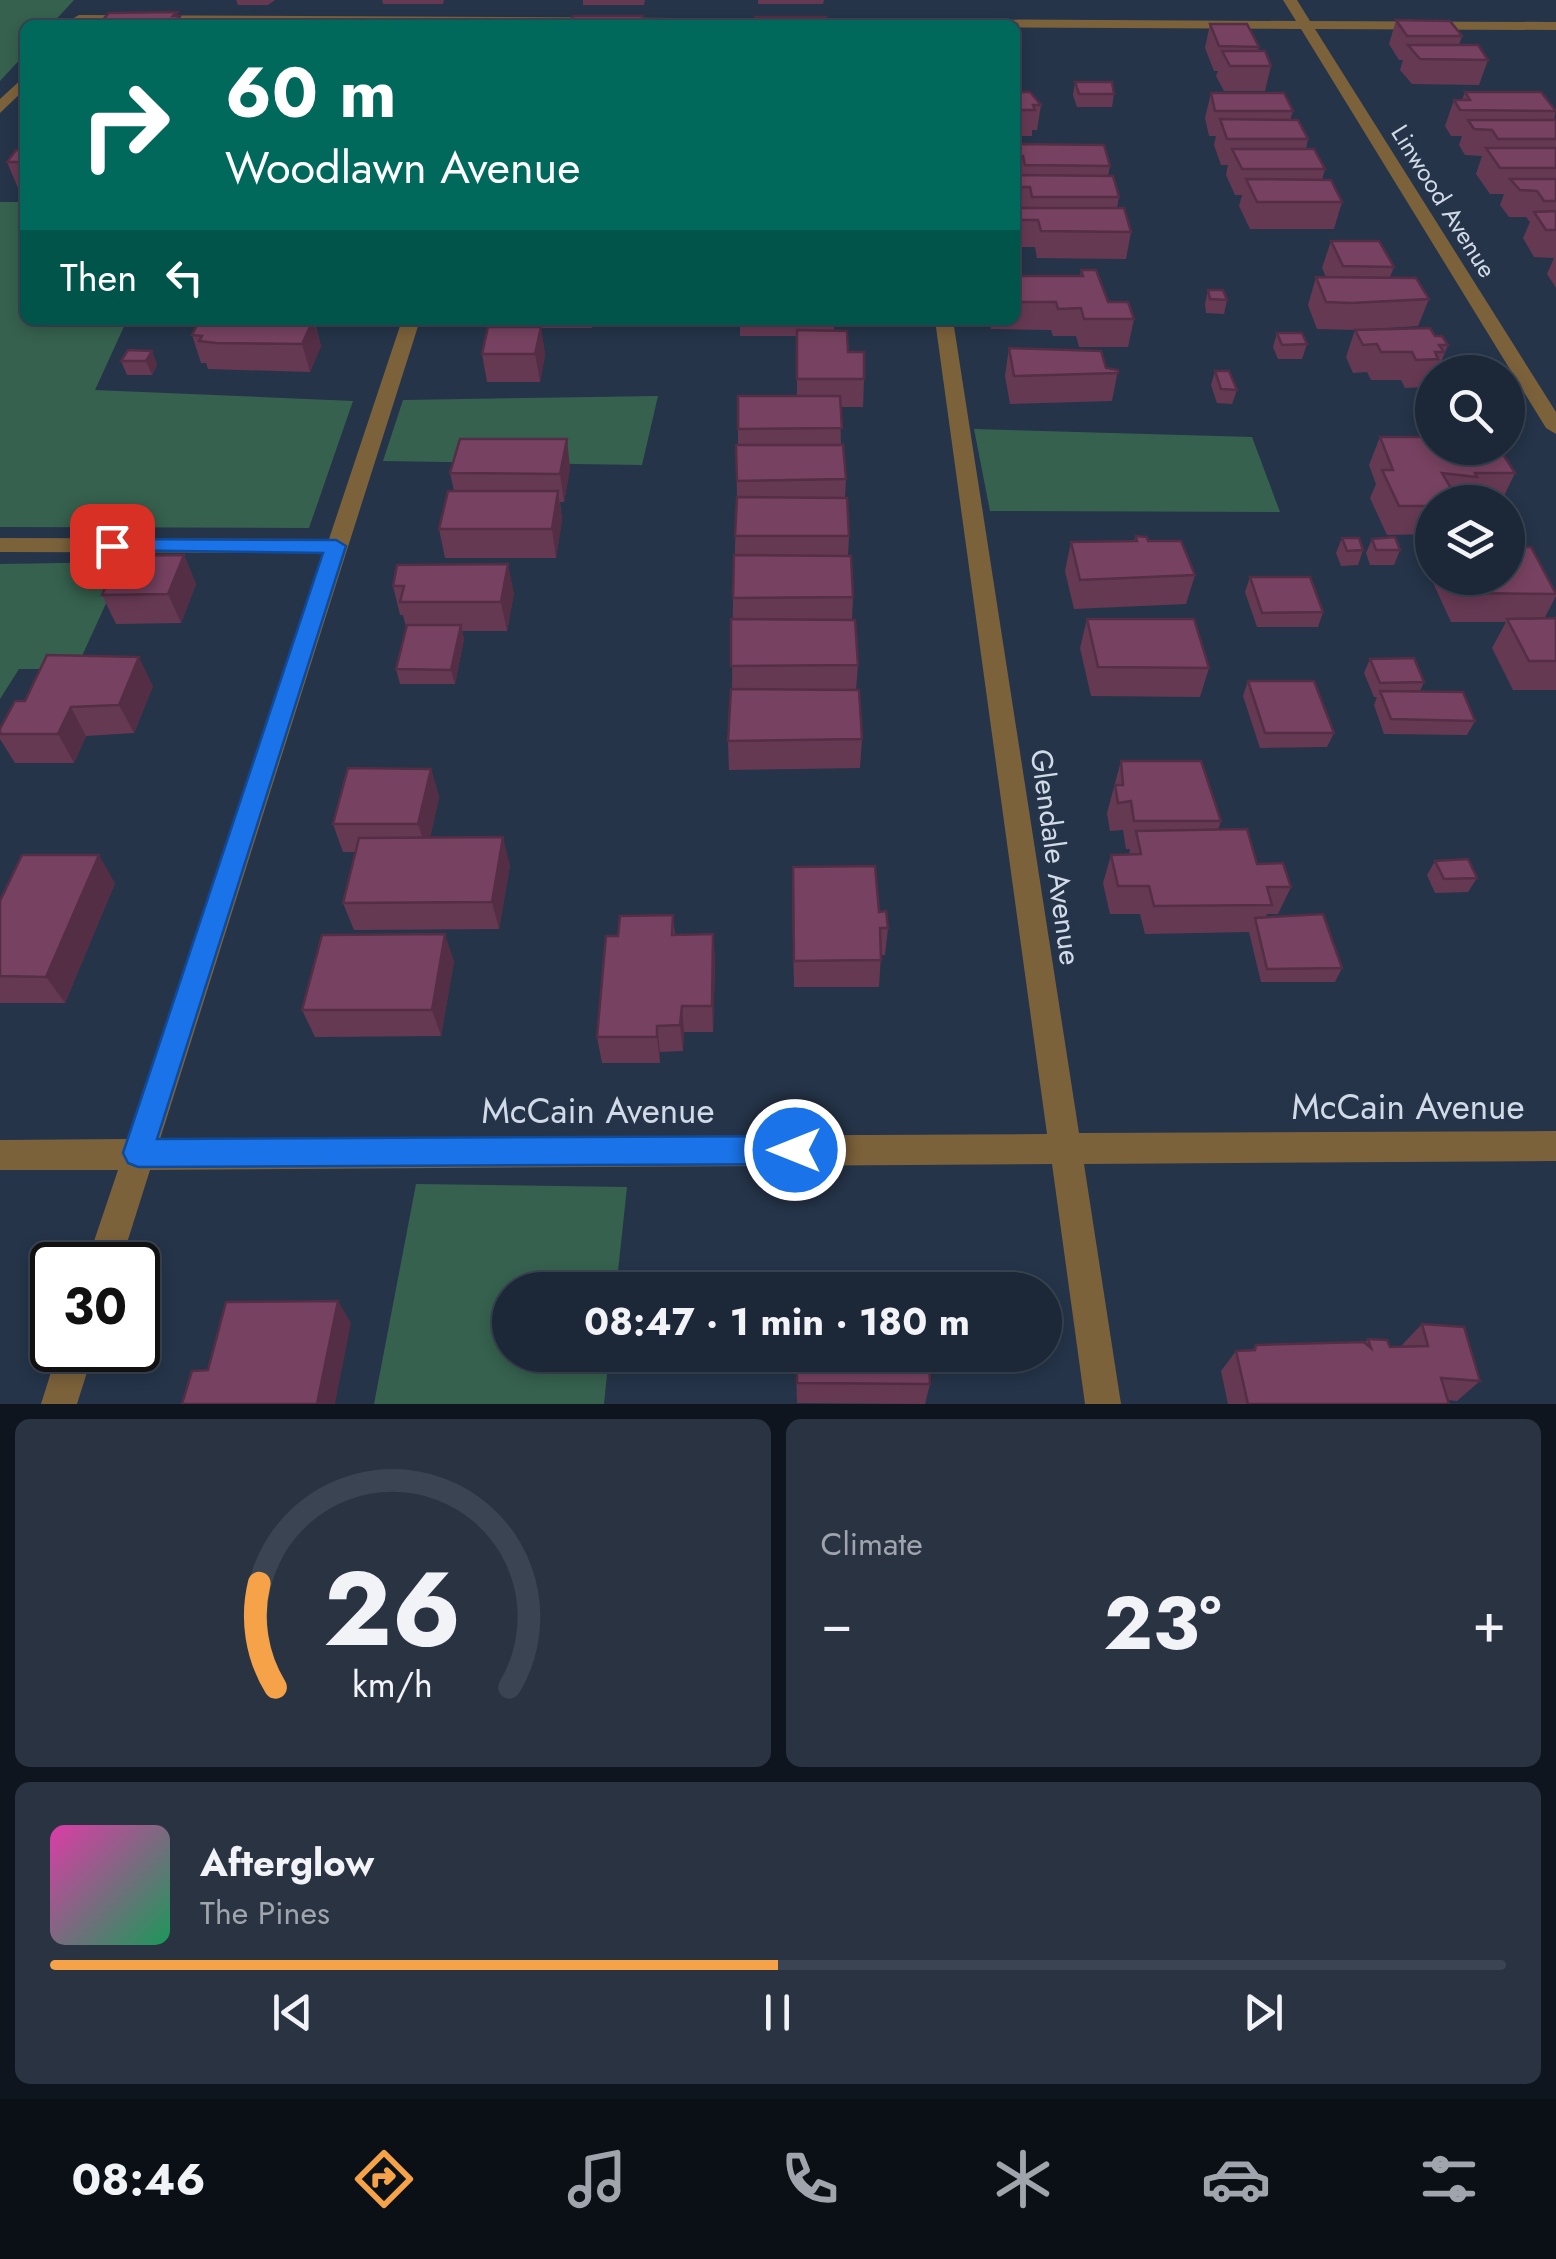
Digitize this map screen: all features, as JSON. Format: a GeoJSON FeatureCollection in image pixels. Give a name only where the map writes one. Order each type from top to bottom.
{"type":"FeatureCollection","features":[{"type":"Feature","properties":{"kind":"street"},"geometry":{"type":"LineString","coordinates":[[78,20],[96,0]]}},
{"type":"Feature","properties":{"kind":"street","name":"Linwood Avenue"},"geometry":{"type":"LineString","coordinates":[[1290,0],[1556,428]]}},
{"type":"Feature","properties":{"kind":"street"},"geometry":{"type":"LineString","coordinates":[[294,20],[968,20]]}},
{"type":"Feature","properties":{"kind":"street"},"geometry":{"type":"LineString","coordinates":[[1020,21],[1556,26]]}},
{"type":"Feature","properties":{"kind":"street"},"geometry":{"type":"LineString","coordinates":[[0,108],[20,86]]}},
{"type":"Feature","properties":{"kind":"street"},"geometry":{"type":"LineString","coordinates":[[110,1242],[409,325]]}},
{"type":"Feature","properties":{"kind":"street","name":"Glendale Avenue"},"geometry":{"type":"LineString","coordinates":[[945,325],[1103,1404]]}},
{"type":"Feature","properties":{"kind":"street"},"geometry":{"type":"LineString","coordinates":[[0,546],[336,546]]}},
{"type":"Feature","properties":{"kind":"street","name":"McCain Avenue"},"geometry":{"type":"LineString","coordinates":[[0,1155],[1556,1146]]}},
{"type":"Feature","properties":{"kind":"street"},"geometry":{"type":"LineString","coordinates":[[59,1404],[69,1372]]}},
{"type":"Feature","properties":{"kind":"green space"},"geometry":{"type":"Polygon","coordinates":[[[0,0],[74,0],[56,20],[20,20],[20,59],[0,81],[0,0]]]}},
{"type":"Feature","properties":{"kind":"green space"},"geometry":{"type":"Polygon","coordinates":[[[0,202],[20,202],[20,325],[125,325],[95,390],[353,401],[309,528],[0,527],[0,202]]]}},
{"type":"Feature","properties":{"kind":"green space"},"geometry":{"type":"Polygon","coordinates":[[[658,396],[642,465],[383,461],[403,400],[658,396]]]}},
{"type":"Feature","properties":{"kind":"green space"},"geometry":{"type":"Polygon","coordinates":[[[974,429],[1252,437],[1280,512],[990,511],[974,429]]]}},
{"type":"Feature","properties":{"kind":"green space"},"geometry":{"type":"Polygon","coordinates":[[[125,562],[76,669],[19,669],[0,699],[0,564],[125,562]]]}},
{"type":"Feature","properties":{"kind":"green space"},"geometry":{"type":"Polygon","coordinates":[[[416,1184],[627,1187],[618,1272],[492,1272],[492,1372],[607,1372],[604,1404],[374,1404],[416,1184]]]}},
{"type":"Feature","properties":{"kind":"building"},"geometry":{"type":"Polygon","coordinates":[[[177,12],[173,16],[180,16],[177,20],[103,20],[109,13],[177,12]]]}},
{"type":"Feature","properties":{"kind":"building"},"geometry":{"type":"Polygon","coordinates":[[[573,16],[643,16],[642,20],[572,20],[573,16]]]}},
{"type":"Feature","properties":{"kind":"building"},"geometry":{"type":"Polygon","coordinates":[[[755,17],[826,17],[826,20],[755,20],[755,17]]]}},
{"type":"Feature","properties":{"kind":"building"},"geometry":{"type":"Polygon","coordinates":[[[1396,20],[1450,21],[1462,36],[1407,36],[1396,20]]]}},
{"type":"Feature","properties":{"kind":"building"},"geometry":{"type":"Polygon","coordinates":[[[1210,24],[1247,24],[1259,47],[1219,46],[1210,24]]]}},
{"type":"Feature","properties":{"kind":"building"},"geometry":{"type":"Polygon","coordinates":[[[1408,45],[1478,45],[1488,60],[1420,59],[1408,45]]]}},
{"type":"Feature","properties":{"kind":"building"},"geometry":{"type":"Polygon","coordinates":[[[1222,51],[1265,51],[1271,66],[1230,66],[1222,51]]]}},
{"type":"Feature","properties":{"kind":"building"},"geometry":{"type":"Polygon","coordinates":[[[1075,82],[1112,82],[1114,94],[1079,94],[1075,82]]]}},
{"type":"Feature","properties":{"kind":"building"},"geometry":{"type":"Polygon","coordinates":[[[1020,92],[1030,92],[1041,105],[1033,105],[1035,110],[1020,110],[1020,92]]]}},
{"type":"Feature","properties":{"kind":"building"},"geometry":{"type":"Polygon","coordinates":[[[1465,92],[1541,92],[1556,111],[1460,110],[1454,100],[1470,100],[1465,92]]]}},
{"type":"Feature","properties":{"kind":"building"},"geometry":{"type":"Polygon","coordinates":[[[1211,93],[1284,93],[1293,111],[1215,111],[1211,93]]]}},
{"type":"Feature","properties":{"kind":"building"},"geometry":{"type":"Polygon","coordinates":[[[1220,119],[1298,120],[1308,139],[1227,139],[1220,119]]]}},
{"type":"Feature","properties":{"kind":"building"},"geometry":{"type":"Polygon","coordinates":[[[1468,120],[1556,120],[1556,139],[1498,139],[1492,130],[1474,129],[1468,120]]]}},
{"type":"Feature","properties":{"kind":"building"},"geometry":{"type":"Polygon","coordinates":[[[1020,144],[1104,145],[1110,166],[1025,165],[1020,144]]]}},
{"type":"Feature","properties":{"kind":"building"},"geometry":{"type":"Polygon","coordinates":[[[1486,148],[1556,148],[1556,168],[1500,168],[1486,148]]]}},
{"type":"Feature","properties":{"kind":"building"},"geometry":{"type":"Polygon","coordinates":[[[1232,149],[1314,149],[1325,169],[1242,169],[1232,149]]]}},
{"type":"Feature","properties":{"kind":"building"},"geometry":{"type":"Polygon","coordinates":[[[16,150],[20,150],[20,162],[7,162],[16,150]]]}},
{"type":"Feature","properties":{"kind":"building"},"geometry":{"type":"Polygon","coordinates":[[[1020,175],[1113,176],[1119,197],[1032,197],[1030,187],[1020,187],[1020,175]]]}},
{"type":"Feature","properties":{"kind":"building"},"geometry":{"type":"Polygon","coordinates":[[[1246,179],[1331,180],[1342,202],[1257,202],[1246,179]]]}},
{"type":"Feature","properties":{"kind":"building"},"geometry":{"type":"Polygon","coordinates":[[[1510,179],[1556,179],[1556,201],[1544,201],[1537,191],[1520,190],[1510,179]]]}},
{"type":"Feature","properties":{"kind":"building"},"geometry":{"type":"Polygon","coordinates":[[[1020,208],[1124,208],[1131,232],[1041,231],[1038,220],[1020,220],[1020,208]]]}},
{"type":"Feature","properties":{"kind":"building"},"geometry":{"type":"Polygon","coordinates":[[[1556,211],[1556,230],[1546,230],[1534,212],[1556,211]]]}},
{"type":"Feature","properties":{"kind":"building"},"geometry":{"type":"Polygon","coordinates":[[[1331,241],[1379,241],[1394,267],[1343,266],[1331,241]]]}},
{"type":"Feature","properties":{"kind":"building"},"geometry":{"type":"Polygon","coordinates":[[[1081,270],[1096,270],[1108,302],[1128,302],[1134,319],[1084,319],[1081,308],[1058,309],[1056,302],[1020,302],[1020,276],[1083,276],[1081,270]]]}},
{"type":"Feature","properties":{"kind":"building"},"geometry":{"type":"Polygon","coordinates":[[[1316,277],[1416,278],[1429,299],[1326,302],[1316,277]]]}},
{"type":"Feature","properties":{"kind":"building"},"geometry":{"type":"Polygon","coordinates":[[[1208,290],[1223,290],[1227,300],[1210,299],[1208,290]]]}},
{"type":"Feature","properties":{"kind":"building"},"geometry":{"type":"Polygon","coordinates":[[[197,325],[311,325],[302,344],[199,341],[202,336],[192,335],[197,325]]]}},
{"type":"Feature","properties":{"kind":"building"},"geometry":{"type":"Polygon","coordinates":[[[488,327],[541,327],[535,354],[482,354],[488,327]]]}},
{"type":"Feature","properties":{"kind":"building"},"geometry":{"type":"Polygon","coordinates":[[[1430,328],[1448,345],[1439,345],[1444,352],[1415,358],[1412,352],[1381,352],[1377,344],[1363,345],[1355,330],[1430,328]]]}},
{"type":"Feature","properties":{"kind":"building"},"geometry":{"type":"Polygon","coordinates":[[[797,330],[847,331],[848,352],[864,352],[864,379],[797,379],[797,330]]]}},
{"type":"Feature","properties":{"kind":"building"},"geometry":{"type":"Polygon","coordinates":[[[1277,333],[1302,333],[1307,344],[1282,345],[1277,333]]]}},
{"type":"Feature","properties":{"kind":"building"},"geometry":{"type":"Polygon","coordinates":[[[1009,348],[1101,351],[1106,368],[1118,373],[1014,376],[1009,348]]]}},
{"type":"Feature","properties":{"kind":"building"},"geometry":{"type":"Polygon","coordinates":[[[128,350],[152,351],[146,361],[121,361],[128,350]]]}},
{"type":"Feature","properties":{"kind":"building"},"geometry":{"type":"Polygon","coordinates":[[[1215,371],[1229,371],[1237,390],[1221,389],[1215,371]]]}},
{"type":"Feature","properties":{"kind":"building"},"geometry":{"type":"Polygon","coordinates":[[[738,396],[840,396],[842,428],[738,429],[738,396]]]}},
{"type":"Feature","properties":{"kind":"building"},"geometry":{"type":"Polygon","coordinates":[[[1380,437],[1415,437],[1415,465],[1510,465],[1515,473],[1475,473],[1477,477],[1442,473],[1449,485],[1415,485],[1415,506],[1399,506],[1382,470],[1393,470],[1380,437]]]}},
{"type":"Feature","properties":{"kind":"building"},"geometry":{"type":"Polygon","coordinates":[[[460,439],[567,439],[560,474],[450,473],[460,439]]]}},
{"type":"Feature","properties":{"kind":"building"},"geometry":{"type":"Polygon","coordinates":[[[736,445],[843,445],[846,479],[737,481],[736,445]]]}},
{"type":"Feature","properties":{"kind":"building"},"geometry":{"type":"Polygon","coordinates":[[[448,491],[558,491],[552,529],[439,529],[448,491]]]}},
{"type":"Feature","properties":{"kind":"building"},"geometry":{"type":"Polygon","coordinates":[[[737,497],[847,498],[849,536],[735,536],[737,497]]]}},
{"type":"Feature","properties":{"kind":"building"},"geometry":{"type":"Polygon","coordinates":[[[1136,536],[1147,537],[1148,541],[1181,541],[1195,575],[1080,580],[1071,542],[1137,541],[1136,536]]]}},
{"type":"Feature","properties":{"kind":"building"},"geometry":{"type":"Polygon","coordinates":[[[1395,537],[1400,550],[1376,550],[1372,539],[1395,537]]]}},
{"type":"Feature","properties":{"kind":"building"},"geometry":{"type":"Polygon","coordinates":[[[1342,538],[1359,538],[1363,550],[1347,551],[1342,538]]]}},
{"type":"Feature","properties":{"kind":"building"},"geometry":{"type":"Polygon","coordinates":[[[1525,547],[1531,547],[1556,594],[1525,594],[1525,547]]]}},
{"type":"Feature","properties":{"kind":"building"},"geometry":{"type":"Polygon","coordinates":[[[184,555],[168,594],[102,595],[119,556],[184,555]]]}},
{"type":"Feature","properties":{"kind":"building"},"geometry":{"type":"Polygon","coordinates":[[[734,555],[851,556],[853,597],[733,598],[734,555]]]}},
{"type":"Feature","properties":{"kind":"building"},"geometry":{"type":"Polygon","coordinates":[[[508,564],[501,602],[400,602],[404,586],[393,586],[397,565],[508,564]]]}},
{"type":"Feature","properties":{"kind":"building"},"geometry":{"type":"Polygon","coordinates":[[[1250,577],[1310,577],[1323,612],[1262,613],[1250,577]]]}},
{"type":"Feature","properties":{"kind":"building"},"geometry":{"type":"Polygon","coordinates":[[[1556,618],[1556,661],[1529,661],[1507,619],[1556,618]]]}},
{"type":"Feature","properties":{"kind":"building"},"geometry":{"type":"Polygon","coordinates":[[[731,619],[855,620],[858,665],[731,666],[731,619]]]}},
{"type":"Feature","properties":{"kind":"building"},"geometry":{"type":"Polygon","coordinates":[[[1087,619],[1194,619],[1209,668],[1098,667],[1087,619]]]}},
{"type":"Feature","properties":{"kind":"building"},"geometry":{"type":"Polygon","coordinates":[[[407,625],[461,625],[451,670],[396,669],[407,625]]]}},
{"type":"Feature","properties":{"kind":"building"},"geometry":{"type":"Polygon","coordinates":[[[47,655],[139,657],[119,705],[71,707],[58,734],[0,734],[15,701],[25,701],[47,655]]]}},
{"type":"Feature","properties":{"kind":"building"},"geometry":{"type":"Polygon","coordinates":[[[1414,658],[1424,682],[1380,683],[1370,659],[1414,658]]]}},
{"type":"Feature","properties":{"kind":"building"},"geometry":{"type":"Polygon","coordinates":[[[1248,681],[1314,681],[1334,733],[1265,733],[1248,681]]]}},
{"type":"Feature","properties":{"kind":"building"},"geometry":{"type":"Polygon","coordinates":[[[731,689],[859,690],[862,739],[728,741],[731,689]]]}},
{"type":"Feature","properties":{"kind":"building"},"geometry":{"type":"Polygon","coordinates":[[[1380,691],[1463,692],[1475,721],[1391,719],[1380,691]]]}},
{"type":"Feature","properties":{"kind":"building"},"geometry":{"type":"Polygon","coordinates":[[[1121,761],[1201,761],[1221,821],[1134,821],[1131,801],[1118,803],[1115,785],[1123,785],[1121,761]]]}},
{"type":"Feature","properties":{"kind":"building"},"geometry":{"type":"Polygon","coordinates":[[[348,768],[431,769],[418,824],[333,824],[348,768]]]}},
{"type":"Feature","properties":{"kind":"building"},"geometry":{"type":"Polygon","coordinates":[[[1247,829],[1257,864],[1283,863],[1291,887],[1267,887],[1272,905],[1154,906],[1149,886],[1118,886],[1111,855],[1141,854],[1136,831],[1247,829]]]}},
{"type":"Feature","properties":{"kind":"building"},"geometry":{"type":"Polygon","coordinates":[[[503,837],[492,902],[343,903],[359,838],[503,837]]]}},
{"type":"Feature","properties":{"kind":"building"},"geometry":{"type":"Polygon","coordinates":[[[22,855],[99,855],[46,977],[0,976],[0,901],[22,855]]]}},
{"type":"Feature","properties":{"kind":"building"},"geometry":{"type":"Polygon","coordinates":[[[1468,859],[1477,878],[1444,879],[1435,861],[1468,859]]]}},
{"type":"Feature","properties":{"kind":"building"},"geometry":{"type":"Polygon","coordinates":[[[875,866],[879,912],[886,911],[888,928],[880,928],[881,960],[794,961],[793,867],[875,866]]]}},
{"type":"Feature","properties":{"kind":"building"},"geometry":{"type":"Polygon","coordinates":[[[1323,914],[1342,968],[1267,969],[1255,918],[1323,914]]]}},
{"type":"Feature","properties":{"kind":"building"},"geometry":{"type":"Polygon","coordinates":[[[673,915],[672,935],[713,934],[712,1006],[682,1006],[680,1025],[657,1026],[657,1037],[597,1037],[606,936],[618,936],[620,916],[673,915]]]}},
{"type":"Feature","properties":{"kind":"building"},"geometry":{"type":"Polygon","coordinates":[[[445,934],[432,1010],[302,1010],[322,935],[445,934]]]}},
{"type":"Feature","properties":{"kind":"building"},"geometry":{"type":"Polygon","coordinates":[[[338,1301],[317,1404],[182,1404],[192,1371],[208,1370],[226,1302],[338,1301]]]}},
{"type":"Feature","properties":{"kind":"building"},"geometry":{"type":"Polygon","coordinates":[[[1422,1324],[1464,1327],[1480,1381],[1441,1378],[1449,1404],[1248,1404],[1236,1351],[1255,1350],[1256,1345],[1364,1342],[1371,1348],[1368,1339],[1387,1340],[1390,1347],[1428,1346],[1422,1324]]]}},
{"type":"Feature","properties":{"kind":"building"},"geometry":{"type":"Polygon","coordinates":[[[797,1372],[930,1372],[930,1384],[797,1383],[797,1372]]]}},
{"type":"Feature","properties":{"kind":"route"},"geometry":{"type":"LineString","coordinates":[[112,546],[336,546],[138,1153],[795,1150]]}}]}
